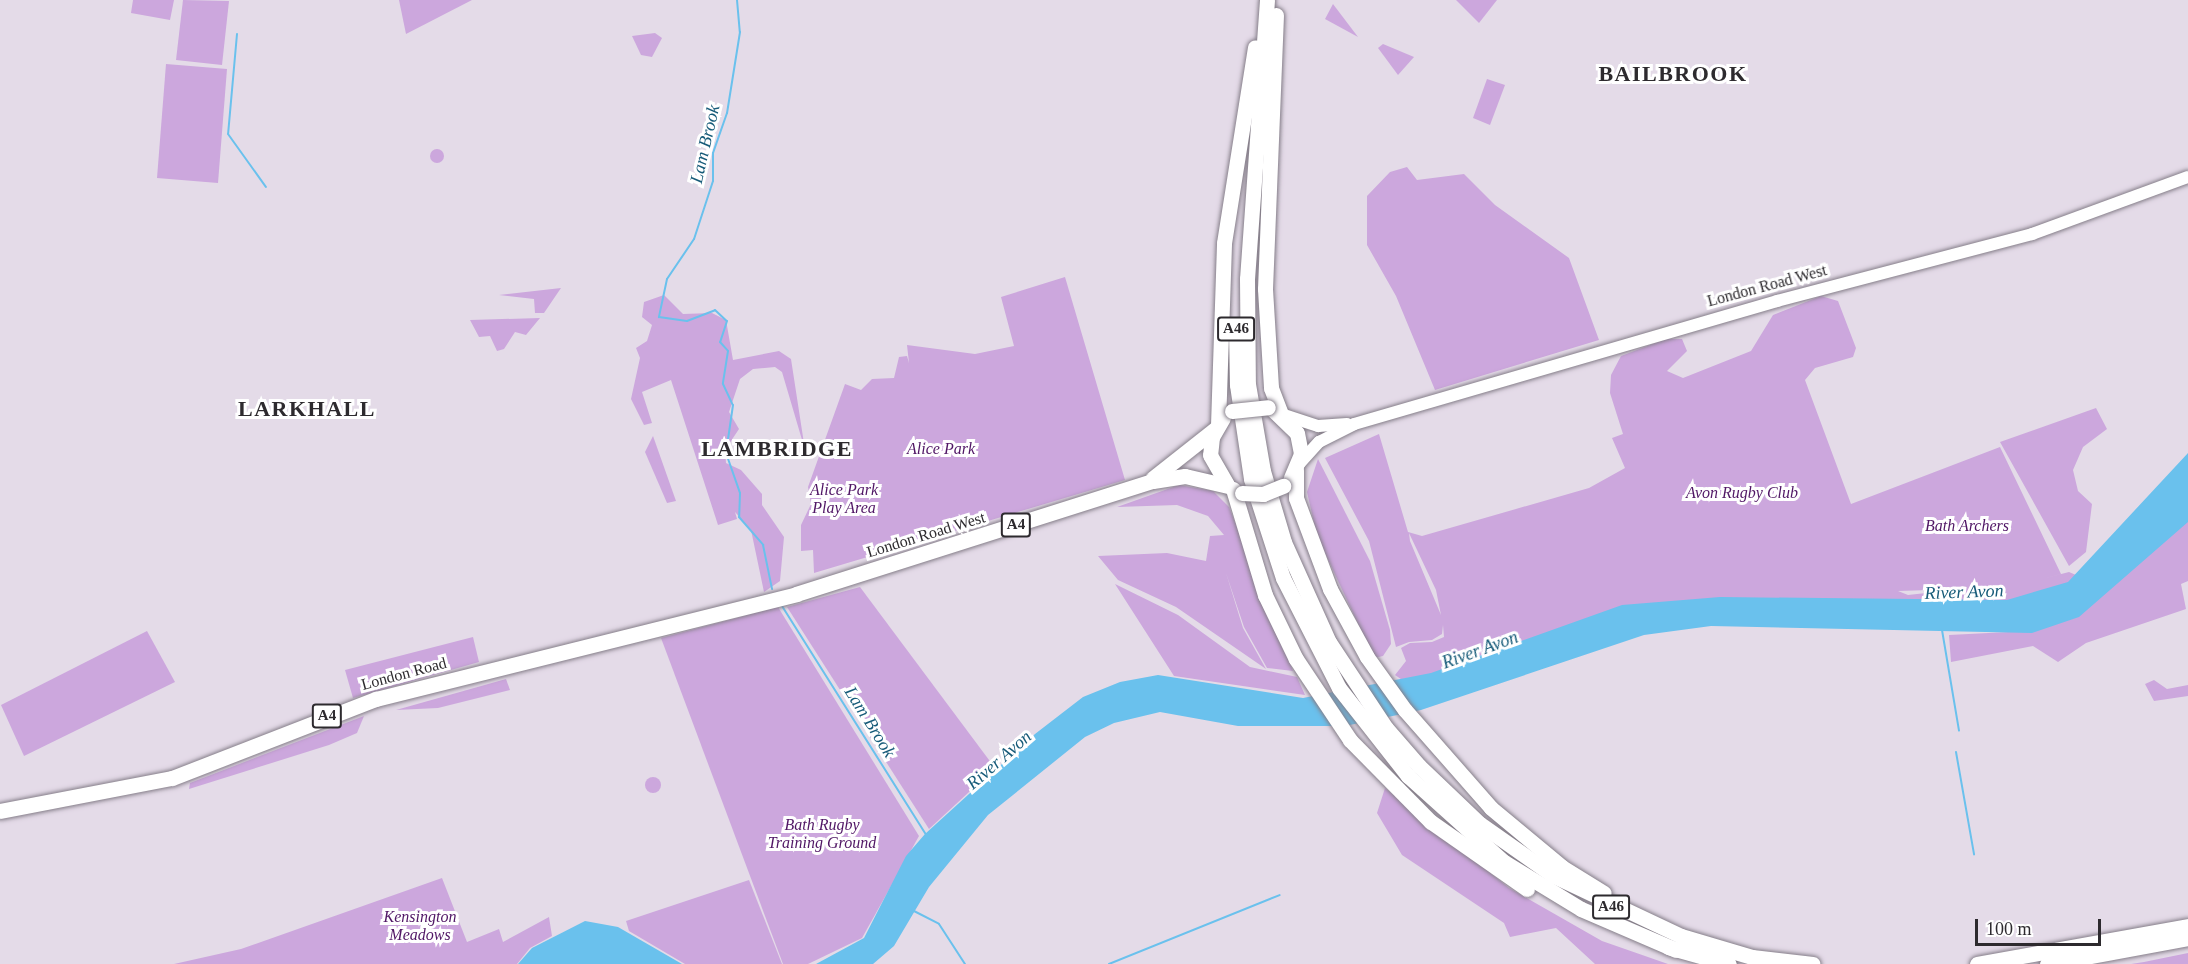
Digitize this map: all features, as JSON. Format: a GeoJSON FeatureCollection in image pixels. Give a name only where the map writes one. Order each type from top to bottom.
{"type":"FeatureCollection","features":[{"type":"Feature","properties":{"kind":"highway","name":"A46"},"geometry":{"type":"LineString","coordinates":[[1259,0],[1238,279],[1237,384],[1251,479],[1270,545],[1314,647],[1384,748],[1431,801],[1541,886],[1676,950]]}},
{"type":"Feature","properties":{"kind":"highway","name":"A46"},"geometry":{"type":"LineString","coordinates":[[1267,0],[1247,290],[1248,384],[1263,471],[1284,542],[1329,642],[1386,728],[1452,798],[1518,852],[1594,899],[1723,950],[1796,962]]}},
{"type":"Feature","properties":{"kind":"highway"},"geometry":{"type":"LineString","coordinates":[[1276,0],[1265,289],[1271,388],[1278,411],[1300,443],[1296,498],[1309,538],[1353,632],[1405,710],[1477,794],[1562,867],[1624,904],[1703,938],[1796,962],[1813,964]]}},
{"type":"Feature","properties":{"kind":"highway"},"geometry":{"type":"LineString","coordinates":[[1256,45],[1224,243],[1216,427],[1212,464],[1234,489],[1265,595],[1296,658],[1350,740],[1409,802],[1459,844],[1542,898],[1676,950],[1729,964]]}},
{"type":"Feature","properties":{"kind":"highway","name":"A4"},"geometry":{"type":"LineString","coordinates":[[1216,427],[1232,411],[1278,411]]}},
{"type":"Feature","properties":{"kind":"highway","name":"London Road West"},"geometry":{"type":"LineString","coordinates":[[1143,484],[1216,427]]}},
{"type":"Feature","properties":{"kind":"highway","name":"A4"},"geometry":{"type":"LineString","coordinates":[[1234,489],[1263,494],[1283,486],[1297,467]]}},
{"type":"Feature","properties":{"kind":"highway","name":"London Road West"},"geometry":{"type":"LineString","coordinates":[[753,605],[1143,484],[1185,476],[1234,489]]}},
{"type":"Feature","properties":{"kind":"highway","name":"London Road"},"geometry":{"type":"LineString","coordinates":[[0,811],[164,780],[376,699],[753,605]]}},
{"type":"Feature","properties":{"kind":"highway"},"geometry":{"type":"LineString","coordinates":[[1977,964],[2188,926]]}},
{"type":"Feature","properties":{"kind":"highway"},"geometry":{"type":"LineString","coordinates":[[2047,964],[2188,938]]}},
{"type":"Feature","properties":{"kind":"street","name":"London Road West"},"geometry":{"type":"LineString","coordinates":[[1297,467],[1319,442],[1354,424],[1777,301],[2032,234],[2188,177]]}},
{"type":"Feature","properties":{"kind":"street","name":"London Road West"},"geometry":{"type":"LineString","coordinates":[[1278,411],[1318,426],[1354,424]]}},
{"type":"Feature","properties":{"kind":"green space"},"geometry":{"type":"Polygon","coordinates":[[[133,0],[174,0],[170,20],[131,13],[133,0]]]}},
{"type":"Feature","properties":{"kind":"green space"},"geometry":{"type":"Polygon","coordinates":[[[183,0],[229,1],[222,65],[176,60],[183,0]]]}},
{"type":"Feature","properties":{"kind":"green space"},"geometry":{"type":"Polygon","coordinates":[[[399,0],[472,0],[406,34],[399,0]]]}},
{"type":"Feature","properties":{"kind":"green space"},"geometry":{"type":"Polygon","coordinates":[[[1456,0],[1497,0],[1479,23],[1456,0]]]}},
{"type":"Feature","properties":{"kind":"green space"},"geometry":{"type":"Polygon","coordinates":[[[1333,4],[1358,37],[1325,19],[1333,4]]]}},
{"type":"Feature","properties":{"kind":"green space"},"geometry":{"type":"Polygon","coordinates":[[[655,33],[662,38],[652,57],[641,55],[632,36],[655,33]]]}},
{"type":"Feature","properties":{"kind":"green space"},"geometry":{"type":"Polygon","coordinates":[[[1383,44],[1414,57],[1398,75],[1378,48],[1383,44]]]}},
{"type":"Feature","properties":{"kind":"green space"},"geometry":{"type":"Polygon","coordinates":[[[166,64],[227,69],[218,183],[157,178],[166,64]]]}},
{"type":"Feature","properties":{"kind":"green space"},"geometry":{"type":"Polygon","coordinates":[[[1487,79],[1505,85],[1490,125],[1473,118],[1487,79]]]}},
{"type":"Feature","properties":{"kind":"green space"},"geometry":{"type":"Polygon","coordinates":[[[434,149],[440,149],[444,156],[440,163],[434,163],[430,159],[430,153],[434,149]]]}},
{"type":"Feature","properties":{"kind":"green space"},"geometry":{"type":"Polygon","coordinates":[[[1407,167],[1417,180],[1464,174],[1495,205],[1569,258],[1599,340],[1435,390],[1396,296],[1367,245],[1367,196],[1390,172],[1407,167]]]}},
{"type":"Feature","properties":{"kind":"green space","name":"Alice Park"},"geometry":{"type":"Polygon","coordinates":[[[1065,277],[1125,480],[814,573],[813,550],[801,551],[801,525],[811,504],[808,487],[845,384],[861,390],[872,379],[894,378],[899,357],[907,356],[909,363],[907,345],[975,354],[1014,346],[1001,297],[1065,277]]]}},
{"type":"Feature","properties":{"kind":"green space"},"geometry":{"type":"Polygon","coordinates":[[[561,288],[544,313],[535,313],[534,299],[499,295],[561,288]]]}},
{"type":"Feature","properties":{"kind":"green space"},"geometry":{"type":"Polygon","coordinates":[[[664,295],[683,314],[712,313],[726,320],[733,360],[779,351],[791,359],[805,450],[782,372],[775,367],[753,369],[740,379],[729,412],[739,429],[725,450],[726,463],[741,470],[762,494],[762,505],[784,537],[780,581],[764,592],[751,530],[735,512],[737,519],[718,525],[671,380],[642,392],[652,423],[644,425],[631,399],[640,358],[636,348],[647,341],[652,325],[642,317],[644,302],[664,295]]]}},
{"type":"Feature","properties":{"kind":"green space"},"geometry":{"type":"Polygon","coordinates":[[[1821,296],[1838,301],[1856,348],[1853,357],[1815,368],[1805,380],[1851,504],[2000,447],[2061,574],[2011,587],[2069,572],[2083,578],[1999,606],[1767,601],[1411,686],[1395,675],[1406,661],[1401,648],[1410,643],[1432,642],[1444,637],[1443,625],[1442,634],[1432,640],[1409,642],[1396,647],[1369,541],[1325,458],[1379,434],[1408,532],[1422,536],[1589,488],[1625,468],[1612,438],[1623,434],[1610,393],[1611,375],[1621,356],[1666,339],[1682,339],[1687,351],[1667,371],[1683,378],[1751,351],[1773,315],[1821,296]],[[1409,533],[1410,541],[1441,615],[1436,590],[1409,533]],[[1961,589],[1898,591],[1908,595],[1961,589]]]}},
{"type":"Feature","properties":{"kind":"green space"},"geometry":{"type":"Polygon","coordinates":[[[540,318],[526,335],[515,332],[504,349],[497,351],[490,336],[479,337],[470,320],[540,318]]]}},
{"type":"Feature","properties":{"kind":"green space"},"geometry":{"type":"Polygon","coordinates":[[[2096,408],[2107,429],[2083,447],[2073,470],[2078,491],[2092,504],[2086,552],[2069,566],[2000,442],[2096,408]]]}},
{"type":"Feature","properties":{"kind":"green space"},"geometry":{"type":"Polygon","coordinates":[[[653,436],[676,501],[667,503],[645,452],[653,436]]]}},
{"type":"Feature","properties":{"kind":"green space"},"geometry":{"type":"Polygon","coordinates":[[[1318,459],[1370,561],[1390,630],[1391,644],[1383,656],[1374,658],[1317,536],[1307,492],[1318,459]]]}},
{"type":"Feature","properties":{"kind":"green space"},"geometry":{"type":"Polygon","coordinates":[[[1179,485],[1213,491],[1229,507],[1293,671],[1267,668],[1244,627],[1226,573],[1243,628],[1266,669],[1176,607],[1118,580],[1098,556],[1167,553],[1206,561],[1210,536],[1224,535],[1208,516],[1177,505],[1117,507],[1179,485]]]}},
{"type":"Feature","properties":{"kind":"green space"},"geometry":{"type":"Polygon","coordinates":[[[2188,512],[2188,581],[2181,584],[2186,609],[2086,643],[2058,662],[2033,646],[1951,662],[1949,635],[2028,631],[2188,512]]]}},
{"type":"Feature","properties":{"kind":"green space"},"geometry":{"type":"Polygon","coordinates":[[[1115,584],[1178,615],[1250,667],[1297,677],[1305,695],[1174,676],[1115,584]]]}},
{"type":"Feature","properties":{"kind":"green space"},"geometry":{"type":"Polygon","coordinates":[[[860,587],[995,768],[929,829],[787,607],[860,587]]]}},
{"type":"Feature","properties":{"kind":"green space","name":"Bath Rugby Training Ground"},"geometry":{"type":"Polygon","coordinates":[[[778,607],[919,836],[862,938],[808,964],[783,964],[661,638],[778,607]]]}},
{"type":"Feature","properties":{"kind":"green space"},"geometry":{"type":"Polygon","coordinates":[[[147,631],[175,682],[24,756],[1,705],[147,631]]]}},
{"type":"Feature","properties":{"kind":"green space"},"geometry":{"type":"Polygon","coordinates":[[[473,637],[479,662],[353,698],[345,670],[473,637]]]}},
{"type":"Feature","properties":{"kind":"green space"},"geometry":{"type":"Polygon","coordinates":[[[506,679],[510,690],[438,708],[396,710],[506,679]]]}},
{"type":"Feature","properties":{"kind":"green space"},"geometry":{"type":"Polygon","coordinates":[[[2154,680],[2167,689],[2188,685],[2188,696],[2154,701],[2145,684],[2154,680]]]}},
{"type":"Feature","properties":{"kind":"green space"},"geometry":{"type":"Polygon","coordinates":[[[364,716],[357,733],[329,745],[189,789],[190,783],[364,716]]]}},
{"type":"Feature","properties":{"kind":"green space"},"geometry":{"type":"Polygon","coordinates":[[[653,777],[659,779],[661,785],[659,791],[653,793],[647,791],[645,785],[647,779],[653,777]]]}},
{"type":"Feature","properties":{"kind":"green space"},"geometry":{"type":"Polygon","coordinates":[[[1385,788],[1509,888],[1602,941],[1668,964],[1595,964],[1556,928],[1510,937],[1504,923],[1402,855],[1377,813],[1385,788]]]}},
{"type":"Feature","properties":{"kind":"green space","name":"Kensington Meadows"},"geometry":{"type":"Polygon","coordinates":[[[442,878],[467,942],[499,929],[503,942],[549,917],[552,936],[530,948],[517,964],[174,964],[241,949],[442,878]]]}},
{"type":"Feature","properties":{"kind":"green space"},"geometry":{"type":"Polygon","coordinates":[[[749,880],[782,964],[685,964],[629,931],[626,921],[749,880]]]}},
{"type":"Feature","properties":{"kind":"green space"},"geometry":{"type":"Polygon","coordinates":[[[2188,953],[2188,964],[2131,964],[2144,962],[2188,953]]]}},
{"type":"Feature","properties":{"kind":"water"},"geometry":{"type":"Polygon","coordinates":[[[2188,453],[2188,522],[2079,617],[2032,633],[1711,626],[1644,635],[1421,710],[1345,726],[1238,726],[1160,712],[1114,723],[1085,737],[988,815],[929,887],[894,946],[873,964],[816,964],[864,938],[906,856],[925,834],[1035,734],[1083,697],[1120,682],[1158,675],[1303,698],[1431,673],[1622,605],[1720,597],[2007,600],[2068,582],[2188,453]]]}},
{"type":"Feature","properties":{"kind":"water"},"geometry":{"type":"Polygon","coordinates":[[[585,921],[618,927],[682,964],[518,964],[532,948],[585,921]]]}},
{"type":"Feature","properties":{"kind":"waterway","name":"Lam Brook"},"geometry":{"type":"LineString","coordinates":[[737,0],[740,32],[727,113],[713,153],[713,181],[694,239],[667,279],[659,317],[687,321],[715,310],[727,321],[720,342],[728,351],[723,384],[733,405],[726,453],[740,493],[739,517],[763,545],[772,589]]}},
{"type":"Feature","properties":{"kind":"waterway"},"geometry":{"type":"LineString","coordinates":[[237,34],[228,134],[266,187]]}},
{"type":"Feature","properties":{"kind":"waterway","name":"Lam Brook"},"geometry":{"type":"LineString","coordinates":[[782,606],[926,835]]}},
{"type":"Feature","properties":{"kind":"waterway"},"geometry":{"type":"LineString","coordinates":[[1942,630],[1959,731]]}},
{"type":"Feature","properties":{"kind":"waterway"},"geometry":{"type":"LineString","coordinates":[[1956,752],[1974,854]]}},
{"type":"Feature","properties":{"kind":"waterway"},"geometry":{"type":"LineString","coordinates":[[1109,964],[1280,895]]}},
{"type":"Feature","properties":{"kind":"waterway"},"geometry":{"type":"LineString","coordinates":[[912,910],[939,924],[965,964]]}},
{"type":"Feature","properties":{"kind":"district","name":"BAILBROOK"},"geometry":{"type":"Point","coordinates":[1673,74]}},
{"type":"Feature","properties":{"kind":"district","name":"LARKHALL"},"geometry":{"type":"Point","coordinates":[307,409]}},
{"type":"Feature","properties":{"kind":"district","name":"LAMBRIDGE"},"geometry":{"type":"Point","coordinates":[777,449]}},
{"type":"Feature","properties":{"kind":"park label","name":"Avon Rugby Club"},"geometry":{"type":"Point","coordinates":[1742,493]}},
{"type":"Feature","properties":{"kind":"park label","name":"Alice Park Play Area"},"geometry":{"type":"Point","coordinates":[844,499]}},
{"type":"Feature","properties":{"kind":"park label","name":"Bath Archers"},"geometry":{"type":"Point","coordinates":[1967,526]}},
{"type":"Feature","properties":{"kind":"water label","name":"River Avon"},"geometry":{"type":"Point","coordinates":[1964,592]}},
{"type":"Feature","properties":{"kind":"water label","name":"River Avon"},"geometry":{"type":"Point","coordinates":[1480,650]}},
{"type":"Feature","properties":{"kind":"water label","name":"River Avon"},"geometry":{"type":"Point","coordinates":[999,760]}}]}
